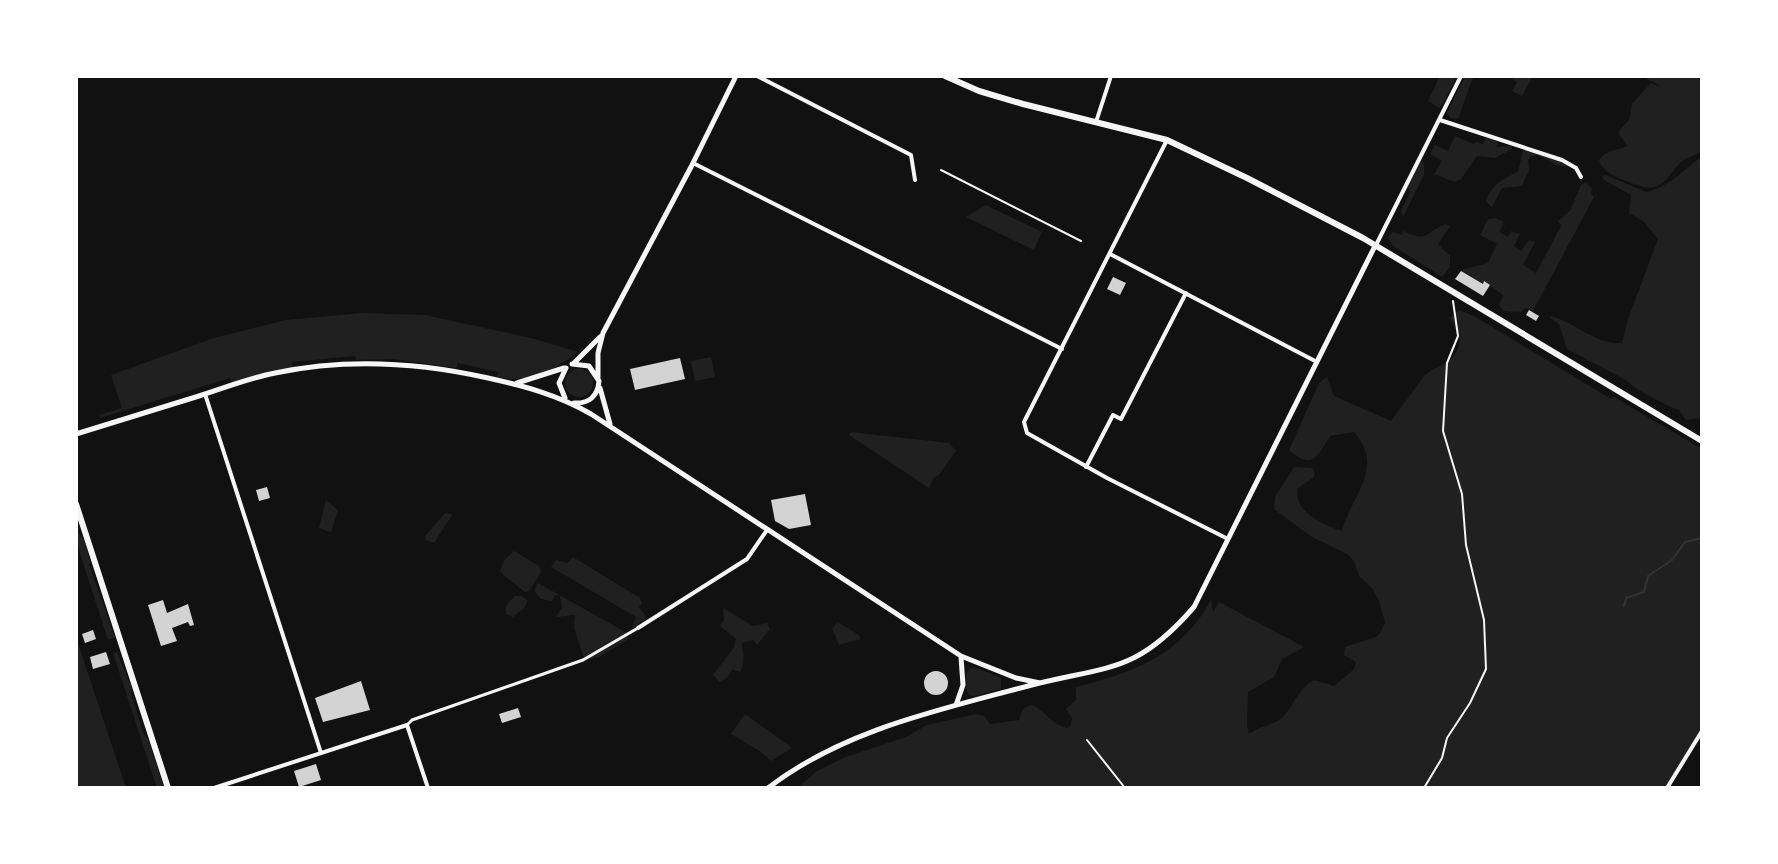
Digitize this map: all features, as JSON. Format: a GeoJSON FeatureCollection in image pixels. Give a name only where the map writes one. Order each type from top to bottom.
{"type":"FeatureCollection","features":[{"type":"Feature","properties":{"kind":"main road"},"geometry":{"type":"LineString","coordinates":[[945,76],[979,91],[1167,140],[1316,212],[1702,441]]}},
{"type":"Feature","properties":{"kind":"main road"},"geometry":{"type":"LineString","coordinates":[[76,504],[168,788]]}},
{"type":"Feature","properties":{"kind":"street"},"geometry":{"type":"LineString","coordinates":[[736,76],[603,333],[591,349],[561,375],[559,387],[563,396],[961,656],[1016,678],[1040,683]]}},
{"type":"Feature","properties":{"kind":"street"},"geometry":{"type":"LineString","coordinates":[[757,76],[911,155],[915,180]]}},
{"type":"Feature","properties":{"kind":"street"},"geometry":{"type":"LineString","coordinates":[[1096,122],[1111,76]]}},
{"type":"Feature","properties":{"kind":"street"},"geometry":{"type":"LineString","coordinates":[[768,788],[801,764],[860,736],[1040,683],[1117,667],[1153,648],[1194,607],[1461,76]]}},
{"type":"Feature","properties":{"kind":"street"},"geometry":{"type":"LineString","coordinates":[[1440,120],[1562,160],[1576,168],[1581,177]]}},
{"type":"Feature","properties":{"kind":"street"},"geometry":{"type":"LineString","coordinates":[[1167,140],[1024,422],[1024,428],[1027,433],[1086,467],[1228,539]]}},
{"type":"Feature","properties":{"kind":"street"},"geometry":{"type":"LineString","coordinates":[[693,163],[1062,349]]}},
{"type":"Feature","properties":{"kind":"street"},"geometry":{"type":"LineString","coordinates":[[1110,254],[1318,363]]}},
{"type":"Feature","properties":{"kind":"street"},"geometry":{"type":"LineString","coordinates":[[1086,467],[1113,415],[1121,419],[1186,293]]}},
{"type":"Feature","properties":{"kind":"street"},"geometry":{"type":"LineString","coordinates":[[603,333],[598,353],[598,377],[605,413],[613,428]]}},
{"type":"Feature","properties":{"kind":"street"},"geometry":{"type":"LineString","coordinates":[[76,434],[275,373],[371,363],[455,370],[582,403],[591,400],[599,384]]}},
{"type":"Feature","properties":{"kind":"street"},"geometry":{"type":"LineString","coordinates":[[514,384],[569,366],[586,365],[598,377]]}},
{"type":"Feature","properties":{"kind":"street"},"geometry":{"type":"LineString","coordinates":[[205,394],[321,753]]}},
{"type":"Feature","properties":{"kind":"street"},"geometry":{"type":"LineString","coordinates":[[214,788],[407,725],[412,720],[583,660],[747,559],[767,530]]}},
{"type":"Feature","properties":{"kind":"street"},"geometry":{"type":"LineString","coordinates":[[955,706],[962,692],[964,672],[961,656]]}},
{"type":"Feature","properties":{"kind":"street"},"geometry":{"type":"LineString","coordinates":[[407,725],[428,788]]}},
{"type":"Feature","properties":{"kind":"street"},"geometry":{"type":"LineString","coordinates":[[1667,788],[1702,731]]}},
{"type":"Feature","properties":{"kind":"path"},"geometry":{"type":"LineString","coordinates":[[941,170],[1081,241]]}},
{"type":"Feature","properties":{"kind":"path"},"geometry":{"type":"LineString","coordinates":[[1424,788],[1442,758],[1447,738],[1470,703],[1486,669],[1484,620],[1466,545],[1462,494],[1443,431],[1447,363],[1457,345],[1458,336],[1453,301]]}},
{"type":"Feature","properties":{"kind":"path"},"geometry":{"type":"LineString","coordinates":[[1087,740],[1125,788]]}},
{"type":"Feature","properties":{"kind":"shaded area"},"geometry":{"type":"Polygon","coordinates":[[[1440,76],[1457,76],[1439,108],[1428,101],[1440,76]]]}},
{"type":"Feature","properties":{"kind":"shaded area"},"geometry":{"type":"Polygon","coordinates":[[[1465,76],[1474,76],[1458,119],[1450,118],[1447,113],[1465,76]]]}},
{"type":"Feature","properties":{"kind":"shaded area"},"geometry":{"type":"Polygon","coordinates":[[[1509,76],[1533,76],[1522,96],[1512,91],[1517,83],[1509,76]]]}},
{"type":"Feature","properties":{"kind":"shaded area"},"geometry":{"type":"Polygon","coordinates":[[[1642,76],[1702,76],[1702,151],[1682,161],[1662,183],[1651,188],[1616,177],[1599,161],[1609,152],[1627,146],[1618,132],[1629,120],[1632,104],[1651,83],[1662,87],[1642,76]]]}},
{"type":"Feature","properties":{"kind":"shaded area"},"geometry":{"type":"Polygon","coordinates":[[[1455,136],[1474,144],[1482,144],[1486,138],[1498,142],[1496,147],[1511,146],[1512,149],[1495,158],[1477,156],[1461,179],[1455,182],[1434,174],[1442,161],[1430,154],[1435,145],[1448,151],[1455,136]]]}},
{"type":"Feature","properties":{"kind":"shaded area"},"geometry":{"type":"Polygon","coordinates":[[[1523,150],[1554,158],[1569,167],[1556,165],[1538,155],[1531,156],[1522,186],[1502,188],[1492,207],[1486,202],[1491,191],[1502,180],[1518,172],[1523,150]]]}},
{"type":"Feature","properties":{"kind":"shaded area"},"geometry":{"type":"Polygon","coordinates":[[[1702,156],[1702,418],[1686,420],[1679,410],[1567,349],[1559,324],[1550,316],[1594,337],[1622,343],[1658,239],[1643,221],[1629,213],[1631,195],[1602,176],[1646,192],[1669,182],[1702,156]]]}},
{"type":"Feature","properties":{"kind":"shaded area"},"geometry":{"type":"Polygon","coordinates":[[[1421,161],[1424,163],[1424,175],[1403,217],[1401,211],[1410,192],[1408,185],[1421,161]]]}},
{"type":"Feature","properties":{"kind":"shaded area"},"geometry":{"type":"Polygon","coordinates":[[[1586,183],[1592,188],[1594,197],[1533,311],[1525,308],[1521,312],[1503,311],[1499,305],[1503,295],[1461,270],[1488,263],[1497,244],[1480,235],[1488,219],[1504,222],[1499,232],[1508,237],[1511,231],[1520,234],[1514,246],[1521,251],[1529,240],[1535,242],[1523,265],[1536,273],[1561,226],[1558,221],[1570,211],[1581,185],[1586,183]]]}},
{"type":"Feature","properties":{"kind":"shaded area"},"geometry":{"type":"Polygon","coordinates":[[[986,205],[1042,232],[1034,250],[966,217],[986,205]]]}},
{"type":"Feature","properties":{"kind":"shaded area"},"geometry":{"type":"Polygon","coordinates":[[[1445,224],[1450,226],[1438,244],[1450,256],[1450,267],[1442,277],[1392,245],[1388,237],[1393,232],[1401,235],[1403,231],[1422,236],[1445,224]]]}},
{"type":"Feature","properties":{"kind":"shaded area"},"geometry":{"type":"Polygon","coordinates":[[[1459,310],[1702,449],[1702,729],[1668,788],[797,788],[817,771],[843,758],[906,737],[927,725],[976,714],[984,716],[990,724],[1019,720],[1023,709],[1031,705],[1067,728],[1072,718],[1066,709],[1076,700],[1076,687],[1117,675],[1154,659],[1185,635],[1211,600],[1213,612],[1219,602],[1304,647],[1282,659],[1274,677],[1248,692],[1249,734],[1281,719],[1300,692],[1314,680],[1334,686],[1354,669],[1356,662],[1344,655],[1345,647],[1376,637],[1381,632],[1385,622],[1379,601],[1372,588],[1359,576],[1354,561],[1347,554],[1312,537],[1274,509],[1275,497],[1294,467],[1313,468],[1313,478],[1298,488],[1300,504],[1318,521],[1342,531],[1363,482],[1367,458],[1354,432],[1330,436],[1318,455],[1309,460],[1289,450],[1319,383],[1327,377],[1334,396],[1391,421],[1425,375],[1448,361],[1456,352],[1460,337],[1450,318],[1459,310]]]}},
{"type":"Feature","properties":{"kind":"shaded area"},"geometry":{"type":"Polygon","coordinates":[[[362,313],[425,315],[535,339],[578,352],[550,370],[520,379],[497,377],[498,372],[458,363],[456,368],[395,359],[356,360],[355,356],[292,362],[292,368],[232,383],[230,378],[100,418],[99,415],[122,408],[111,375],[214,338],[286,320],[362,313]]]}},
{"type":"Feature","properties":{"kind":"shaded area"},"geometry":{"type":"Polygon","coordinates":[[[711,357],[715,377],[695,381],[691,361],[711,357]]]}},
{"type":"Feature","properties":{"kind":"shaded area"},"geometry":{"type":"Polygon","coordinates":[[[579,369],[589,373],[593,383],[589,393],[579,397],[569,393],[565,383],[569,373],[579,369]]]}},
{"type":"Feature","properties":{"kind":"shaded area"},"geometry":{"type":"Polygon","coordinates":[[[851,432],[949,443],[956,451],[939,475],[934,477],[929,488],[849,435],[851,432]]]}},
{"type":"Feature","properties":{"kind":"shaded area"},"geometry":{"type":"Polygon","coordinates":[[[326,500],[338,510],[331,532],[319,528],[326,500]]]}},
{"type":"Feature","properties":{"kind":"shaded area"},"geometry":{"type":"Polygon","coordinates":[[[446,512],[452,515],[434,543],[426,540],[425,536],[446,512]]]}},
{"type":"Feature","properties":{"kind":"shaded area"},"geometry":{"type":"Polygon","coordinates":[[[76,529],[84,540],[89,564],[115,638],[108,640],[76,541],[76,529]]]}},
{"type":"Feature","properties":{"kind":"shaded area"},"geometry":{"type":"Polygon","coordinates":[[[514,551],[539,566],[541,572],[529,591],[525,592],[500,572],[504,560],[514,551]]]}},
{"type":"Feature","properties":{"kind":"shaded area"},"geometry":{"type":"Polygon","coordinates":[[[573,557],[640,598],[642,603],[639,607],[647,618],[631,629],[636,617],[551,567],[556,560],[567,563],[573,557]]]}},
{"type":"Feature","properties":{"kind":"shaded area"},"geometry":{"type":"Polygon","coordinates":[[[538,583],[627,633],[629,639],[599,657],[585,661],[574,628],[575,615],[556,617],[562,607],[560,596],[555,595],[552,601],[541,599],[534,591],[538,583]]]}},
{"type":"Feature","properties":{"kind":"shaded area"},"geometry":{"type":"Polygon","coordinates":[[[514,596],[522,596],[528,601],[513,617],[506,614],[506,606],[514,596]]]}},
{"type":"Feature","properties":{"kind":"shaded area"},"geometry":{"type":"Polygon","coordinates":[[[723,608],[753,626],[767,623],[770,629],[757,645],[753,640],[741,643],[744,658],[740,672],[732,669],[728,677],[720,682],[713,675],[734,647],[736,639],[720,626],[724,619],[723,608]]]}},
{"type":"Feature","properties":{"kind":"shaded area"},"geometry":{"type":"Polygon","coordinates":[[[838,622],[859,635],[860,639],[839,645],[832,628],[838,622]]]}},
{"type":"Feature","properties":{"kind":"shaded area"},"geometry":{"type":"Polygon","coordinates":[[[76,637],[126,788],[76,788],[76,637]]]}},
{"type":"Feature","properties":{"kind":"shaded area"},"geometry":{"type":"Polygon","coordinates":[[[117,652],[164,788],[157,788],[113,653],[117,652]]]}},
{"type":"Feature","properties":{"kind":"shaded area"},"geometry":{"type":"Polygon","coordinates":[[[970,668],[1001,678],[1001,689],[969,695],[966,677],[970,668]]]}},
{"type":"Feature","properties":{"kind":"shaded area"},"geometry":{"type":"Polygon","coordinates":[[[745,714],[792,748],[771,761],[731,734],[745,714]]]}},
{"type":"Feature","properties":{"kind":"building"},"geometry":{"type":"Polygon","coordinates":[[[1461,271],[1490,285],[1483,296],[1455,279],[1461,271]]]}},
{"type":"Feature","properties":{"kind":"building"},"geometry":{"type":"Polygon","coordinates":[[[1113,277],[1126,283],[1120,295],[1107,289],[1113,277]]]}},
{"type":"Feature","properties":{"kind":"building"},"geometry":{"type":"Polygon","coordinates":[[[1529,310],[1539,316],[1536,321],[1526,315],[1529,310]]]}},
{"type":"Feature","properties":{"kind":"building"},"geometry":{"type":"Polygon","coordinates":[[[680,358],[685,379],[635,390],[630,369],[680,358]]]}},
{"type":"Feature","properties":{"kind":"building"},"geometry":{"type":"Polygon","coordinates":[[[267,487],[270,498],[259,501],[256,490],[267,487]]]}},
{"type":"Feature","properties":{"kind":"building"},"geometry":{"type":"Polygon","coordinates":[[[805,494],[811,525],[789,529],[775,521],[771,500],[805,494]]]}},
{"type":"Feature","properties":{"kind":"building"},"geometry":{"type":"Polygon","coordinates":[[[163,600],[167,613],[188,604],[194,625],[190,626],[188,622],[172,628],[177,641],[161,646],[148,605],[163,600]]]}},
{"type":"Feature","properties":{"kind":"building"},"geometry":{"type":"Polygon","coordinates":[[[93,630],[96,639],[85,643],[82,634],[93,630]]]}},
{"type":"Feature","properties":{"kind":"building"},"geometry":{"type":"Polygon","coordinates":[[[106,652],[110,664],[93,669],[90,657],[106,652]]]}},
{"type":"Feature","properties":{"kind":"building"},"geometry":{"type":"Polygon","coordinates":[[[936,671],[944,675],[948,683],[944,691],[936,695],[928,691],[924,683],[928,675],[936,671]]]}},
{"type":"Feature","properties":{"kind":"building"},"geometry":{"type":"Polygon","coordinates":[[[361,681],[370,710],[323,722],[315,698],[361,681]]]}},
{"type":"Feature","properties":{"kind":"building"},"geometry":{"type":"Polygon","coordinates":[[[518,708],[521,717],[502,723],[499,714],[518,708]]]}},
{"type":"Feature","properties":{"kind":"building"},"geometry":{"type":"Polygon","coordinates":[[[316,764],[321,780],[299,787],[294,771],[316,764]]]}},
{"type":"Feature","properties":{"kind":"waterway"},"geometry":{"type":"LineString","coordinates":[[1624,606],[1626,598],[1644,592],[1648,576],[1672,560],[1685,542],[1702,538]]}}]}
